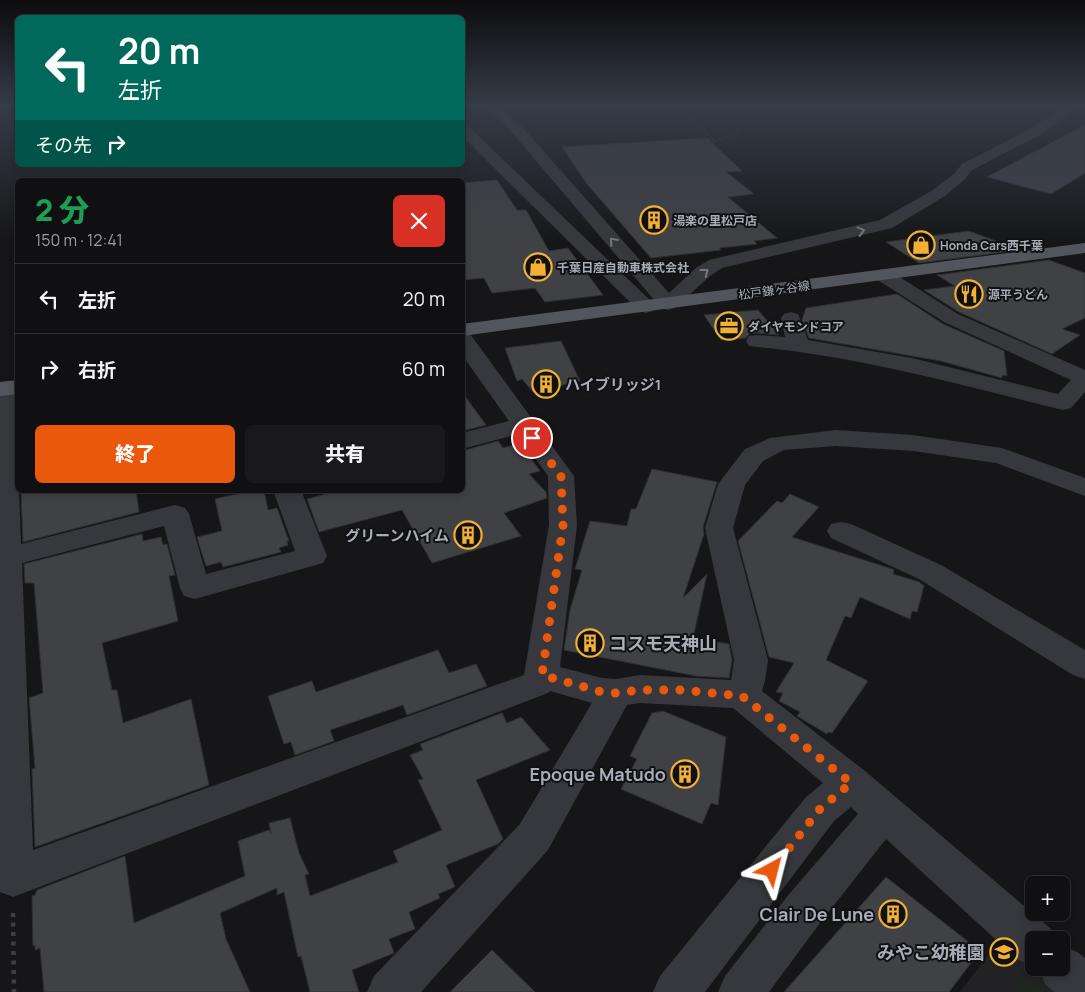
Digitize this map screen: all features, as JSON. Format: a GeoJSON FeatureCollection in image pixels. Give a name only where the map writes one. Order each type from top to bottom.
{"type":"FeatureCollection","features":[{"type":"Feature","properties":{"kind":"main road","name":"松戸鎌ヶ谷線"},"geometry":{"type":"LineString","coordinates":[[465,330],[1085,248]]}},
{"type":"Feature","properties":{"kind":"street"},"geometry":{"type":"LineString","coordinates":[[486,151],[646,307]]}},
{"type":"Feature","properties":{"kind":"street"},"geometry":{"type":"LineString","coordinates":[[535,151],[668,304],[703,272],[716,264],[886,224],[939,193],[967,168],[999,151]]}},
{"type":"Feature","properties":{"kind":"street"},"geometry":{"type":"LineString","coordinates":[[757,341],[798,344],[901,361],[1063,403],[1085,378],[951,318],[883,275]]}},
{"type":"Feature","properties":{"kind":"street"},"geometry":{"type":"LineString","coordinates":[[791,318],[798,344]]}},
{"type":"Feature","properties":{"kind":"street"},"geometry":{"type":"LineString","coordinates":[[9,388],[1,418],[6,496],[3,620],[6,879],[536,684],[542,675],[563,525],[561,476],[465,342]]}},
{"type":"Feature","properties":{"kind":"street"},"geometry":{"type":"LineString","coordinates":[[465,440],[523,425]]}},
{"type":"Feature","properties":{"kind":"street"},"geometry":{"type":"LineString","coordinates":[[742,696],[748,681],[751,660],[719,528],[732,484],[754,455],[779,443],[836,438],[948,446],[1002,456],[1085,488]]}},
{"type":"Feature","properties":{"kind":"street"},"geometry":{"type":"LineString","coordinates":[[5,558],[175,514],[195,588],[312,556],[288,493]]}},
{"type":"Feature","properties":{"kind":"street"},"geometry":{"type":"LineString","coordinates":[[841,531],[930,572],[1085,666]]}},
{"type":"Feature","properties":{"kind":"street"},"geometry":{"type":"LineString","coordinates":[[542,675],[602,692],[682,690],[742,696],[851,783],[1025,936]]}},
{"type":"Feature","properties":{"kind":"street"},"geometry":{"type":"LineString","coordinates":[[390,992],[534,837],[616,693]]}},
{"type":"Feature","properties":{"kind":"street"},"geometry":{"type":"LineString","coordinates":[[676,992],[820,809],[851,783]]}},
{"type":"Feature","properties":{"kind":"street"},"geometry":{"type":"LineString","coordinates":[[741,992],[805,908],[884,812]]}},
{"type":"Feature","properties":{"kind":"street"},"geometry":{"type":"LineString","coordinates":[[1070,976],[1085,988]]}},
{"type":"Feature","properties":{"kind":"path"},"geometry":{"type":"LineString","coordinates":[[6,879],[14,992]]}},
{"type":"Feature","properties":{"kind":"shaded area","name":"みやこ幼稚園"},"geometry":{"type":"Polygon","coordinates":[[[1001,938],[1025,960],[1025,976],[1044,976],[1064,992],[960,992],[1001,938]]]}},
{"type":"Feature","properties":{"kind":"shaded area"},"geometry":{"type":"Polygon","coordinates":[[[1029,976],[1048,992],[1015,992],[1029,976]]]}},
{"type":"Feature","properties":{"kind":"building"},"geometry":{"type":"Polygon","coordinates":[[[565,151],[721,151],[742,171],[726,172],[754,194],[728,197],[777,238],[754,241],[757,244],[719,248],[721,250],[651,258],[587,184],[565,151]]]}},
{"type":"Feature","properties":{"kind":"building"},"geometry":{"type":"Polygon","coordinates":[[[1035,151],[1085,151],[1085,173],[1051,194],[987,177],[1035,151]]]}},
{"type":"Feature","properties":{"kind":"building"},"geometry":{"type":"Polygon","coordinates":[[[497,180],[517,210],[526,210],[549,251],[568,248],[603,295],[545,302],[535,288],[492,293],[484,278],[465,280],[465,183],[497,180]]]}},
{"type":"Feature","properties":{"kind":"building"},"geometry":{"type":"Polygon","coordinates":[[[969,231],[1020,250],[919,263],[886,242],[969,231]]]}},
{"type":"Feature","properties":{"kind":"building"},"geometry":{"type":"Polygon","coordinates":[[[1049,260],[1085,273],[1085,318],[1062,329],[1080,335],[1052,354],[959,312],[924,290],[955,286],[937,275],[1049,260]]]}},
{"type":"Feature","properties":{"kind":"building"},"geometry":{"type":"Polygon","coordinates":[[[897,294],[943,324],[1004,351],[1007,376],[1002,375],[1002,378],[941,361],[809,338],[802,320],[806,308],[897,294]]]}},
{"type":"Feature","properties":{"kind":"building"},"geometry":{"type":"Polygon","coordinates":[[[758,310],[779,335],[757,333],[749,334],[746,338],[721,340],[704,315],[758,310]]]}},
{"type":"Feature","properties":{"kind":"building"},"geometry":{"type":"Polygon","coordinates":[[[561,341],[580,381],[533,392],[522,379],[517,381],[505,348],[561,341]]]}},
{"type":"Feature","properties":{"kind":"building"},"geometry":{"type":"Polygon","coordinates":[[[465,396],[486,425],[465,430],[465,396]]]}},
{"type":"Feature","properties":{"kind":"building"},"geometry":{"type":"Polygon","coordinates":[[[498,441],[503,448],[520,443],[540,471],[529,474],[546,492],[547,498],[504,513],[521,536],[432,563],[402,510],[319,532],[307,499],[330,493],[465,493],[465,450],[498,441]]]}},
{"type":"Feature","properties":{"kind":"building"},"geometry":{"type":"Polygon","coordinates":[[[652,469],[717,482],[703,527],[704,534],[683,598],[707,574],[693,638],[729,644],[732,660],[729,678],[696,676],[564,650],[570,610],[582,570],[575,569],[590,521],[627,526],[631,509],[636,509],[652,469]]]}},
{"type":"Feature","properties":{"kind":"building"},"geometry":{"type":"Polygon","coordinates":[[[21,493],[136,493],[139,512],[23,542],[21,493]]]}},
{"type":"Feature","properties":{"kind":"building"},"geometry":{"type":"Polygon","coordinates":[[[241,493],[265,493],[268,510],[277,508],[289,541],[287,541],[288,545],[279,548],[281,552],[223,567],[221,562],[206,566],[197,537],[222,531],[215,499],[241,493]]]}},
{"type":"Feature","properties":{"kind":"building"},"geometry":{"type":"Polygon","coordinates":[[[790,494],[819,507],[792,537],[892,569],[894,570],[893,574],[919,582],[924,586],[917,612],[912,611],[910,619],[860,597],[851,618],[845,616],[826,660],[868,681],[832,733],[828,732],[827,734],[797,716],[800,712],[779,701],[783,693],[776,692],[794,663],[769,657],[738,541],[777,501],[782,503],[790,494]]]}},
{"type":"Feature","properties":{"kind":"building"},"geometry":{"type":"Polygon","coordinates":[[[142,534],[143,541],[161,537],[163,545],[167,544],[175,575],[169,576],[178,621],[102,643],[112,690],[117,690],[123,723],[191,699],[209,785],[35,847],[32,769],[35,768],[29,698],[43,693],[34,583],[25,583],[24,564],[142,534]]]}},
{"type":"Feature","properties":{"kind":"building"},"geometry":{"type":"Polygon","coordinates":[[[438,650],[449,673],[476,664],[487,686],[407,715],[403,705],[330,730],[334,741],[295,755],[291,742],[284,744],[268,696],[312,681],[316,692],[438,650]]]}},
{"type":"Feature","properties":{"kind":"building","name":"Epoque Matudo"},"geometry":{"type":"Polygon","coordinates":[[[663,711],[726,737],[718,805],[711,803],[702,824],[621,789],[637,759],[630,756],[652,713],[663,711]]]}},
{"type":"Feature","properties":{"kind":"building"},"geometry":{"type":"Polygon","coordinates":[[[502,713],[507,723],[521,717],[550,750],[476,780],[503,839],[498,844],[446,865],[455,887],[438,894],[440,898],[409,912],[415,929],[389,939],[394,953],[352,970],[359,992],[310,992],[301,956],[298,957],[284,892],[277,895],[277,888],[220,913],[226,939],[250,992],[44,992],[40,948],[35,950],[35,945],[33,946],[32,896],[35,895],[37,890],[125,856],[134,923],[245,876],[238,841],[269,830],[271,833],[269,823],[290,818],[299,853],[309,874],[305,875],[310,896],[398,862],[393,851],[442,830],[418,780],[423,779],[410,755],[423,750],[420,744],[502,713]]]}},
{"type":"Feature","properties":{"kind":"building","name":"Clair De Lune"},"geometry":{"type":"Polygon","coordinates":[[[886,877],[980,951],[949,992],[784,992],[886,877]]]}},
{"type":"Feature","properties":{"kind":"building"},"geometry":{"type":"Polygon","coordinates":[[[492,950],[535,992],[450,992],[492,950]]]}},
{"type":"Feature","properties":{"kind":"place","name":"湯楽の里松戸店"},"geometry":{"type":"Point","coordinates":[654,220]}},
{"type":"Feature","properties":{"kind":"place","name":"Honda Cars西千葉"},"geometry":{"type":"Point","coordinates":[921,245]}},
{"type":"Feature","properties":{"kind":"place","name":"千葉日産自動車株式会社"},"geometry":{"type":"Point","coordinates":[538,267]}},
{"type":"Feature","properties":{"kind":"place","name":"源平うどん"},"geometry":{"type":"Point","coordinates":[969,294]}},
{"type":"Feature","properties":{"kind":"place","name":"ダイヤモンドコア"},"geometry":{"type":"Point","coordinates":[729,326]}},
{"type":"Feature","properties":{"kind":"place","name":"ハイブリッジ1"},"geometry":{"type":"Point","coordinates":[546,384]}},
{"type":"Feature","properties":{"kind":"place","name":"グリーンハイム"},"geometry":{"type":"Point","coordinates":[468,535]}},
{"type":"Feature","properties":{"kind":"place","name":"コスモ天神山"},"geometry":{"type":"Point","coordinates":[590,643]}},
{"type":"Feature","properties":{"kind":"place","name":"Epoque Matudo"},"geometry":{"type":"Point","coordinates":[685,774]}},
{"type":"Feature","properties":{"kind":"place","name":"Clair De Lune"},"geometry":{"type":"Point","coordinates":[893,914]}},
{"type":"Feature","properties":{"kind":"place","name":"みやこ幼稚園"},"geometry":{"type":"Point","coordinates":[1004,952]}},
{"type":"Feature","properties":{"kind":"route"},"geometry":{"type":"LineString","coordinates":[[532,438],[561,476],[563,525],[542,675],[602,692],[682,690],[742,696],[756,705],[851,783],[820,809],[772,870]]}}]}
